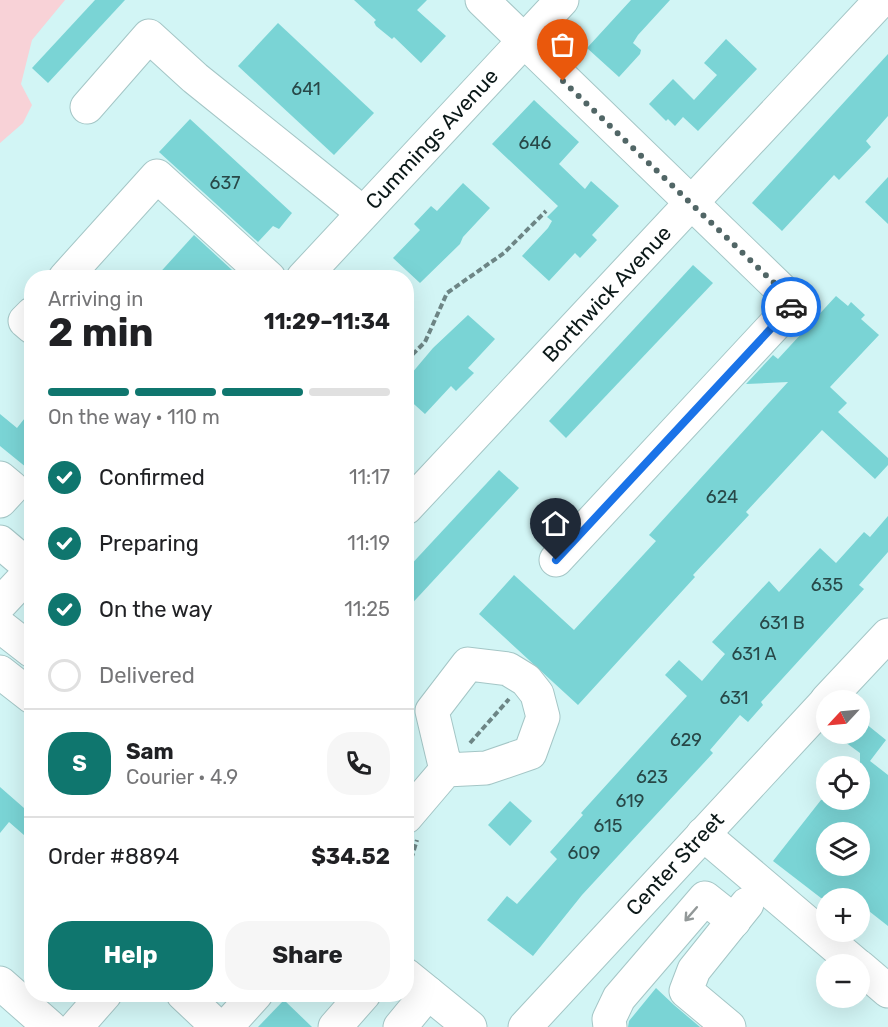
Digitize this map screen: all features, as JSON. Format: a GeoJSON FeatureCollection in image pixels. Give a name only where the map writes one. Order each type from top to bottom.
{"type":"FeatureCollection","features":[{"type":"Feature","properties":{"kind":"street"},"geometry":{"type":"LineString","coordinates":[[482,0],[690,204],[795,303],[556,560]]}},
{"type":"Feature","properties":{"kind":"street","name":"Cummings Avenue"},"geometry":{"type":"LineString","coordinates":[[310,270],[562,0]]}},
{"type":"Feature","properties":{"kind":"street","name":"Borthwick Avenue"},"geometry":{"type":"LineString","coordinates":[[414,499],[880,0]]}},
{"type":"Feature","properties":{"kind":"street"},"geometry":{"type":"LineString","coordinates":[[87,107],[148,36],[195,78],[363,213]]}},
{"type":"Feature","properties":{"kind":"street"},"geometry":{"type":"LineString","coordinates":[[72,270],[157,176],[260,270]]}},
{"type":"Feature","properties":{"kind":"street"},"geometry":{"type":"LineString","coordinates":[[0,477],[12,488],[0,501]]}},
{"type":"Feature","properties":{"kind":"street"},"geometry":{"type":"LineString","coordinates":[[0,543],[24,563]]}},
{"type":"Feature","properties":{"kind":"street"},"geometry":{"type":"LineString","coordinates":[[0,604],[24,578]]}},
{"type":"Feature","properties":{"kind":"street"},"geometry":{"type":"LineString","coordinates":[[0,626],[24,645]]}},
{"type":"Feature","properties":{"kind":"street","name":"Center Street"},"geometry":{"type":"LineString","coordinates":[[837,690],[888,635]]}},
{"type":"Feature","properties":{"kind":"street"},"geometry":{"type":"LineString","coordinates":[[414,808],[446,770],[486,768],[530,753],[543,717],[537,694],[526,680],[508,669],[468,664],[432,711],[446,770]]}},
{"type":"Feature","properties":{"kind":"street"},"geometry":{"type":"LineString","coordinates":[[0,672],[24,692]]}},
{"type":"Feature","properties":{"kind":"street","name":"Center Street"},"geometry":{"type":"LineString","coordinates":[[525,1027],[816,713]]}},
{"type":"Feature","properties":{"kind":"street"},"geometry":{"type":"LineString","coordinates":[[703,834],[844,954]]}},
{"type":"Feature","properties":{"kind":"street"},"geometry":{"type":"LineString","coordinates":[[729,1027],[686,991],[694,970],[763,885]]}},
{"type":"Feature","properties":{"kind":"street"},"geometry":{"type":"LineString","coordinates":[[613,1015],[663,947],[705,898],[734,921]]}},
{"type":"Feature","properties":{"kind":"street"},"geometry":{"type":"LineString","coordinates":[[870,976],[888,991]]}},
{"type":"Feature","properties":{"kind":"street"},"geometry":{"type":"LineString","coordinates":[[0,983],[50,1027]]}},
{"type":"Feature","properties":{"kind":"street"},"geometry":{"type":"LineString","coordinates":[[417,984],[470,1027]]}},
{"type":"Feature","properties":{"kind":"street"},"geometry":{"type":"LineString","coordinates":[[76,1027],[98,1002]]}},
{"type":"Feature","properties":{"kind":"street"},"geometry":{"type":"LineString","coordinates":[[191,1002],[218,1027]]}},
{"type":"Feature","properties":{"kind":"street"},"geometry":{"type":"LineString","coordinates":[[226,1027],[249,1002]]}},
{"type":"Feature","properties":{"kind":"street"},"geometry":{"type":"LineString","coordinates":[[335,1027],[357,1002]]}},
{"type":"Feature","properties":{"kind":"street"},"geometry":{"type":"LineString","coordinates":[[400,1027],[410,1002]]}},
{"type":"Feature","properties":{"kind":"path"},"geometry":{"type":"LineString","coordinates":[[414,353],[425,342],[447,293],[504,254],[546,211]]}},
{"type":"Feature","properties":{"kind":"path"},"geometry":{"type":"LineString","coordinates":[[446,770],[526,680]]}},
{"type":"Feature","properties":{"kind":"shaded area"},"geometry":{"type":"Polygon","coordinates":[[[0,0],[65,0],[32,40],[21,84],[32,105],[23,123],[0,143],[0,0]]]}},
{"type":"Feature","properties":{"kind":"building"},"geometry":{"type":"Polygon","coordinates":[[[95,0],[125,0],[48,83],[32,68],[95,0]]]}},
{"type":"Feature","properties":{"kind":"building"},"geometry":{"type":"Polygon","coordinates":[[[354,0],[427,0],[417,10],[446,36],[421,63],[394,37],[392,39],[376,26],[374,22],[376,20],[354,0]]]}},
{"type":"Feature","properties":{"kind":"building"},"geometry":{"type":"Polygon","coordinates":[[[631,0],[670,0],[638,35],[633,43],[641,50],[640,54],[619,77],[587,48],[631,0]]]}},
{"type":"Feature","properties":{"kind":"building"},"geometry":{"type":"Polygon","coordinates":[[[278,23],[374,113],[334,155],[238,66],[278,23]]]}},
{"type":"Feature","properties":{"kind":"building"},"geometry":{"type":"Polygon","coordinates":[[[726,39],[757,69],[698,131],[683,117],[675,126],[668,119],[666,121],[649,104],[673,79],[694,100],[717,75],[704,63],[726,39]]]}},
{"type":"Feature","properties":{"kind":"building"},"geometry":{"type":"Polygon","coordinates":[[[888,54],[888,116],[866,141],[871,147],[839,180],[834,175],[782,231],[752,203],[888,54]]]}},
{"type":"Feature","properties":{"kind":"building"},"geometry":{"type":"Polygon","coordinates":[[[534,100],[579,142],[559,164],[585,189],[591,181],[619,206],[592,235],[597,240],[580,258],[575,253],[549,281],[522,256],[548,228],[552,221],[547,217],[558,206],[492,144],[534,100]]]}},
{"type":"Feature","properties":{"kind":"building"},"geometry":{"type":"Polygon","coordinates":[[[190,119],[292,213],[279,229],[273,226],[258,242],[159,152],[190,119]]]}},
{"type":"Feature","properties":{"kind":"building"},"geometry":{"type":"Polygon","coordinates":[[[888,177],[888,224],[865,202],[888,177]]]}},
{"type":"Feature","properties":{"kind":"building"},"geometry":{"type":"Polygon","coordinates":[[[463,183],[490,208],[463,237],[460,244],[420,283],[414,277],[414,270],[406,270],[393,258],[420,230],[414,224],[431,206],[437,211],[463,183]]]}},
{"type":"Feature","properties":{"kind":"building"},"geometry":{"type":"Polygon","coordinates":[[[194,235],[232,270],[162,270],[194,235]]]}},
{"type":"Feature","properties":{"kind":"building"},"geometry":{"type":"Polygon","coordinates":[[[693,265],[713,283],[566,438],[549,421],[693,265]]]}},
{"type":"Feature","properties":{"kind":"building"},"geometry":{"type":"Polygon","coordinates":[[[836,296],[848,306],[851,302],[865,315],[861,319],[879,335],[830,387],[847,403],[838,412],[888,458],[888,465],[875,479],[822,430],[746,512],[749,515],[693,575],[695,577],[578,705],[479,614],[514,575],[574,630],[656,541],[649,535],[788,382],[746,384],[773,355],[778,359],[836,296]]]}},
{"type":"Feature","properties":{"kind":"building"},"geometry":{"type":"Polygon","coordinates":[[[468,315],[495,339],[468,368],[474,373],[456,391],[451,386],[425,414],[414,404],[414,371],[433,348],[468,315]]]}},
{"type":"Feature","properties":{"kind":"building"},"geometry":{"type":"Polygon","coordinates":[[[0,414],[17,428],[24,419],[24,466],[0,446],[0,414]]]}},
{"type":"Feature","properties":{"kind":"building"},"geometry":{"type":"Polygon","coordinates":[[[499,470],[519,488],[414,601],[414,561],[499,470]]]}},
{"type":"Feature","properties":{"kind":"building"},"geometry":{"type":"Polygon","coordinates":[[[888,516],[888,552],[859,585],[864,589],[761,702],[763,705],[748,722],[740,715],[710,750],[713,753],[582,895],[533,956],[487,920],[507,896],[517,904],[557,859],[550,852],[583,815],[581,813],[687,696],[665,675],[679,660],[702,681],[725,654],[712,642],[769,581],[779,592],[820,548],[836,563],[864,532],[870,537],[888,516]]]}},
{"type":"Feature","properties":{"kind":"building"},"geometry":{"type":"Polygon","coordinates":[[[870,727],[886,740],[870,761],[870,756],[860,756],[860,753],[848,744],[870,744],[870,727]]]}},
{"type":"Feature","properties":{"kind":"building"},"geometry":{"type":"Polygon","coordinates":[[[870,761],[888,775],[888,926],[870,912],[870,888],[816,888],[816,894],[773,861],[816,806],[816,810],[870,810],[870,761]]]}},
{"type":"Feature","properties":{"kind":"building"},"geometry":{"type":"Polygon","coordinates":[[[0,787],[24,808],[24,835],[9,822],[0,833],[0,787]]]}},
{"type":"Feature","properties":{"kind":"building"},"geometry":{"type":"Polygon","coordinates":[[[510,801],[532,821],[510,846],[488,825],[510,801]]]}},
{"type":"Feature","properties":{"kind":"building"},"geometry":{"type":"Polygon","coordinates":[[[656,988],[700,1027],[628,1027],[629,1021],[656,988]]]}},
{"type":"Feature","properties":{"kind":"building"},"geometry":{"type":"Polygon","coordinates":[[[282,1002],[286,1002],[312,1027],[258,1027],[282,1002]]]}},
{"type":"Feature","properties":{"kind":"way so far"},"geometry":{"type":"LineString","coordinates":[[563,81],[795,303],[791,307]]}},
{"type":"Feature","properties":{"kind":"route"},"geometry":{"type":"LineString","coordinates":[[556,560],[791,307]]}}]}
